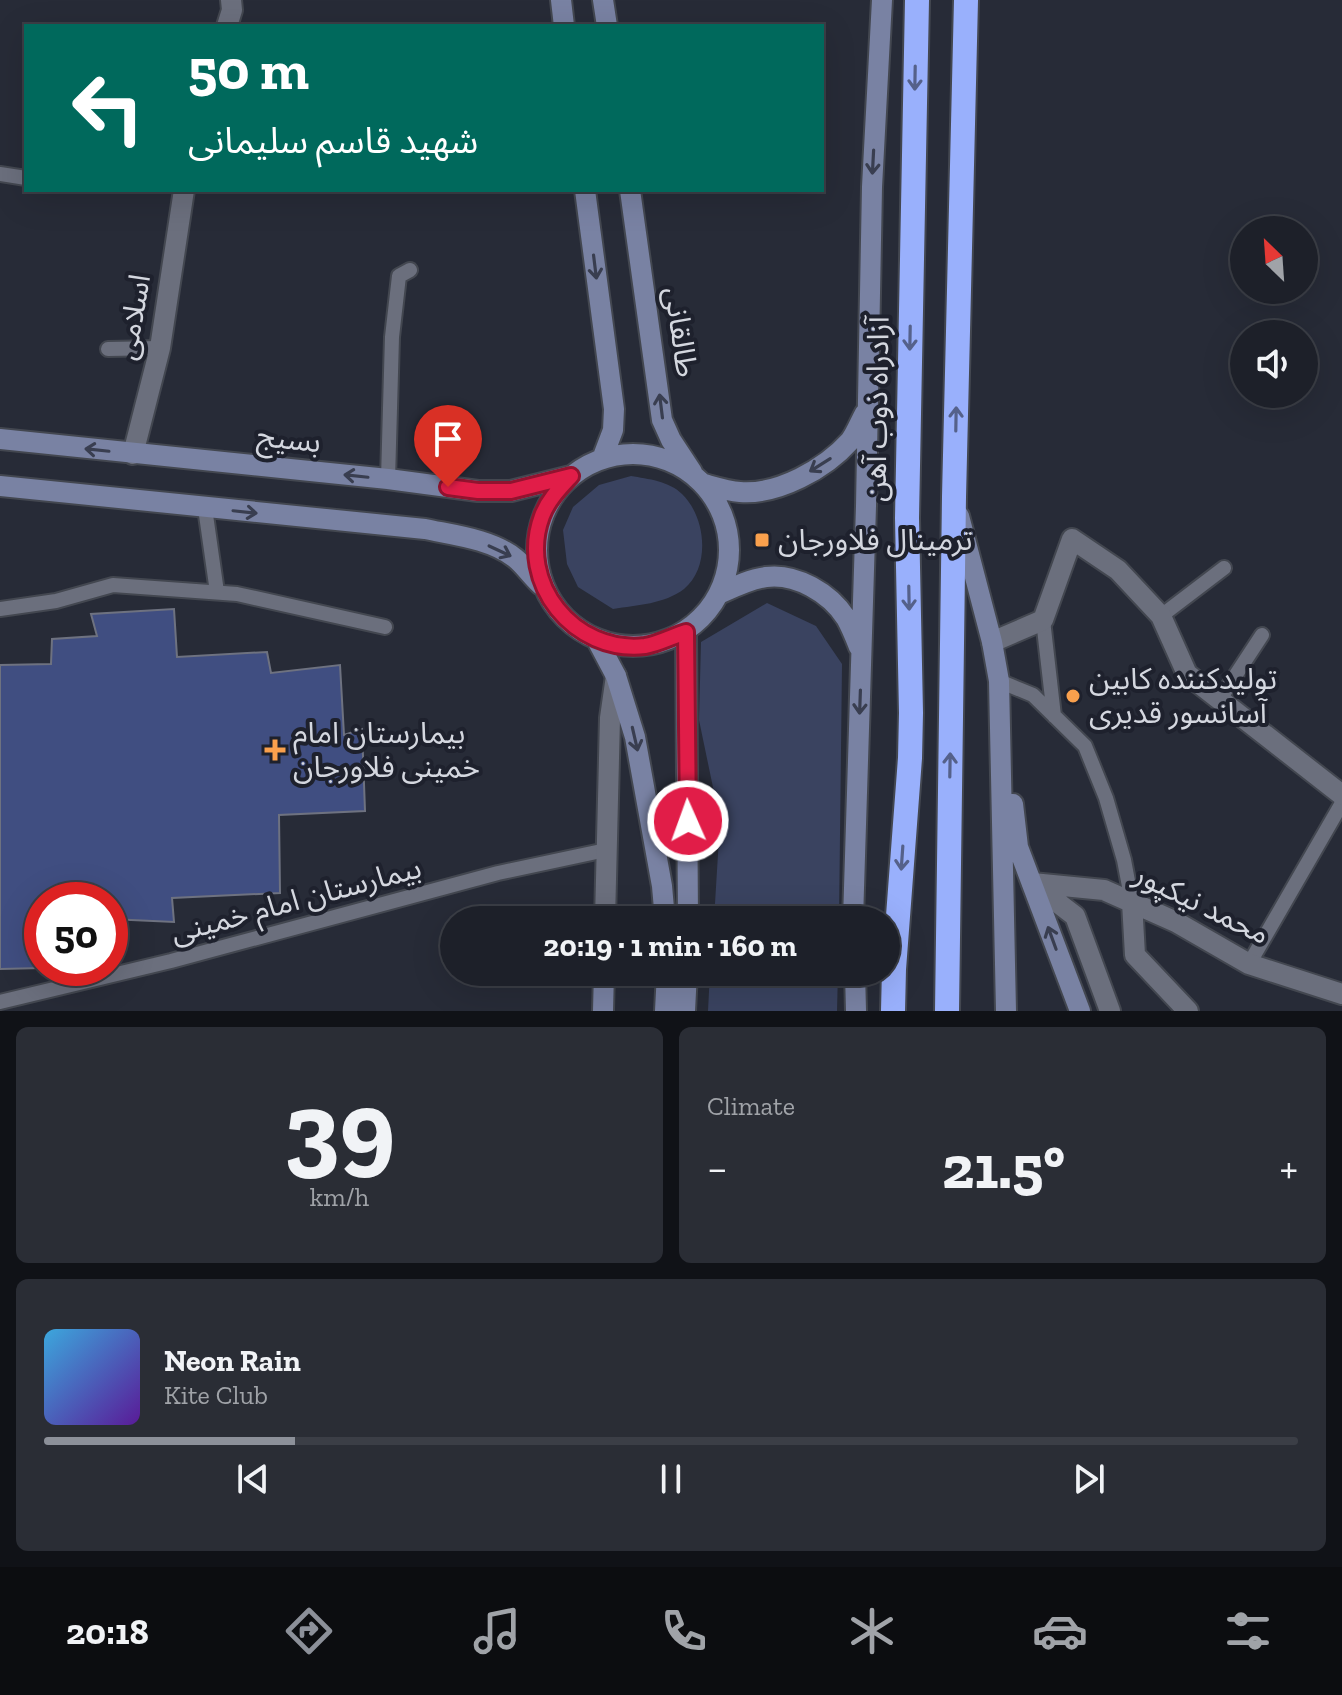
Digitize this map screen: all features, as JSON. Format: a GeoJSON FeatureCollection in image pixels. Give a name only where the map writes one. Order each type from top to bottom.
{"type":"FeatureCollection","features":[{"type":"Feature","properties":{"kind":"highway","name":"آزادراه ذوب آهن"},"geometry":{"type":"LineString","coordinates":[[893,1011],[910,758],[907,518],[917,0]]}},
{"type":"Feature","properties":{"kind":"highway"},"geometry":{"type":"LineString","coordinates":[[947,1011],[954,497],[966,0]]}},
{"type":"Feature","properties":{"kind":"main road"},"geometry":{"type":"LineString","coordinates":[[603,0],[607,24]]}},
{"type":"Feature","properties":{"kind":"main road"},"geometry":{"type":"LineString","coordinates":[[853,906],[872,187],[882,0]]}},
{"type":"Feature","properties":{"kind":"main road"},"geometry":{"type":"LineString","coordinates":[[560,1],[564,24]]}},
{"type":"Feature","properties":{"kind":"main road"},"geometry":{"type":"LineString","coordinates":[[585,192],[614,409],[613,430],[602,459]]}},
{"type":"Feature","properties":{"kind":"main road","name":"طالقانی"},"geometry":{"type":"LineString","coordinates":[[630,192],[662,420],[671,440],[699,480]]}},
{"type":"Feature","properties":{"kind":"main road"},"geometry":{"type":"LineString","coordinates":[[543,589],[537,565],[536,540],[542,516],[554,494],[586,466],[626,454],[650,455],[673,463],[699,480],[741,492],[774,489],[832,458],[852,439],[868,406]]}},
{"type":"Feature","properties":{"kind":"main road","name":"بسیج"},"geometry":{"type":"LineString","coordinates":[[0,439],[478,491],[511,491],[571,476]]}},
{"type":"Feature","properties":{"kind":"main road"},"geometry":{"type":"LineString","coordinates":[[0,486],[425,529],[469,539],[514,557],[575,628],[597,640],[622,646],[647,646],[686,632],[710,609],[729,565],[729,535],[720,508],[699,480]]}},
{"type":"Feature","properties":{"kind":"main road"},"geometry":{"type":"LineString","coordinates":[[954,497],[992,642],[1018,847],[1080,1011]]}},
{"type":"Feature","properties":{"kind":"main road"},"geometry":{"type":"LineString","coordinates":[[719,594],[768,576],[801,580],[827,597],[845,617],[862,653]]}},
{"type":"Feature","properties":{"kind":"main road"},"geometry":{"type":"LineString","coordinates":[[686,632],[688,906]]}},
{"type":"Feature","properties":{"kind":"main road"},"geometry":{"type":"LineString","coordinates":[[597,640],[616,676],[635,737],[664,906]]}},
{"type":"Feature","properties":{"kind":"main road"},"geometry":{"type":"LineString","coordinates":[[999,681],[1006,1011]]}},
{"type":"Feature","properties":{"kind":"main road"},"geometry":{"type":"LineString","coordinates":[[603,1011],[604,986]]}},
{"type":"Feature","properties":{"kind":"main road"},"geometry":{"type":"LineString","coordinates":[[665,1011],[666,986]]}},
{"type":"Feature","properties":{"kind":"main road"},"geometry":{"type":"LineString","coordinates":[[685,1011],[686,986]]}},
{"type":"Feature","properties":{"kind":"main road"},"geometry":{"type":"LineString","coordinates":[[855,986],[856,1011]]}},
{"type":"Feature","properties":{"kind":"street"},"geometry":{"type":"LineString","coordinates":[[228,24],[231,0]]}},
{"type":"Feature","properties":{"kind":"street","name":"اسلامی"},"geometry":{"type":"LineString","coordinates":[[133,454],[160,348],[184,192]]}},
{"type":"Feature","properties":{"kind":"street"},"geometry":{"type":"LineString","coordinates":[[992,642],[1043,620],[1072,539],[1118,570],[1161,616],[1187,674],[1342,795]]}},
{"type":"Feature","properties":{"kind":"street"},"geometry":{"type":"LineString","coordinates":[[605,906],[610,718],[616,676]]}},
{"type":"Feature","properties":{"kind":"street"},"geometry":{"type":"LineString","coordinates":[[1032,883],[1075,916],[1110,1011]]}},
{"type":"Feature","properties":{"kind":"street","name":"محمد نیکپور"},"geometry":{"type":"LineString","coordinates":[[1032,883],[1104,890],[1176,922],[1249,964],[1342,994]]}},
{"type":"Feature","properties":{"kind":"street"},"geometry":{"type":"LineString","coordinates":[[1132,902],[1135,955],[1188,1011]]}},
{"type":"Feature","properties":{"kind":"lane"},"geometry":{"type":"LineString","coordinates":[[0,174],[24,178]]}},
{"type":"Feature","properties":{"kind":"lane"},"geometry":{"type":"LineString","coordinates":[[388,479],[392,337],[399,276],[410,270]]}},
{"type":"Feature","properties":{"kind":"lane"},"geometry":{"type":"LineString","coordinates":[[108,349],[160,348]]}},
{"type":"Feature","properties":{"kind":"lane"},"geometry":{"type":"LineString","coordinates":[[205,508],[217,592]]}},
{"type":"Feature","properties":{"kind":"lane"},"geometry":{"type":"LineString","coordinates":[[1161,616],[1224,568]]}},
{"type":"Feature","properties":{"kind":"lane"},"geometry":{"type":"LineString","coordinates":[[0,609],[56,601],[113,585],[237,594],[385,627]]}},
{"type":"Feature","properties":{"kind":"lane"},"geometry":{"type":"LineString","coordinates":[[1043,620],[1054,716]]}},
{"type":"Feature","properties":{"kind":"lane"},"geometry":{"type":"LineString","coordinates":[[1220,699],[1262,635]]}},
{"type":"Feature","properties":{"kind":"lane"},"geometry":{"type":"LineString","coordinates":[[999,681],[1033,695],[1085,746],[1106,798],[1124,860],[1132,902]]}},
{"type":"Feature","properties":{"kind":"lane"},"geometry":{"type":"LineString","coordinates":[[1249,964],[1342,803]]}},
{"type":"Feature","properties":{"kind":"lane","name":"بیمارستان امام خمینی"},"geometry":{"type":"LineString","coordinates":[[0,1002],[171,961],[498,873],[606,850]]}},
{"type":"Feature","properties":{"kind":"shaded area"},"geometry":{"type":"Polygon","coordinates":[[[631,476],[665,483],[682,494],[696,515],[702,555],[693,580],[676,594],[650,603],[613,609],[578,587],[567,564],[563,530],[573,507],[599,485],[631,476]]]}},
{"type":"Feature","properties":{"kind":"shaded area"},"geometry":{"type":"Polygon","coordinates":[[[767,603],[816,626],[842,664],[839,906],[715,906],[720,821],[699,720],[701,642],[767,603]]]}},
{"type":"Feature","properties":{"kind":"shaded area"},"geometry":{"type":"Polygon","coordinates":[[[709,986],[838,986],[837,1011],[708,1011],[709,986]]]}},
{"type":"Feature","properties":{"kind":"building"},"geometry":{"type":"Polygon","coordinates":[[[174,609],[177,657],[267,652],[271,673],[340,665],[344,735],[362,729],[365,811],[279,815],[280,893],[172,898],[174,922],[128,920],[128,882],[24,882],[24,968],[0,969],[0,665],[51,664],[52,639],[97,636],[91,614],[174,609]]]}},
{"type":"Feature","properties":{"kind":"place","name":"ترمینال فلاورجان"},"geometry":{"type":"Point","coordinates":[762,540]}},
{"type":"Feature","properties":{"kind":"place","name":"تولیدکننده کابین آسانسور قدیری"},"geometry":{"type":"Point","coordinates":[1073,696]}},
{"type":"Feature","properties":{"kind":"place","name":"بیمارستان امام خمینی فلاورجان"},"geometry":{"type":"Point","coordinates":[275,750]}},
{"type":"Feature","properties":{"kind":"route"},"geometry":{"type":"LineString","coordinates":[[448,487],[511,491],[571,476],[554,494],[542,516],[536,540],[537,565],[543,589],[557,610],[575,628],[597,640],[622,646],[647,646],[686,632],[688,821]]}}]}
